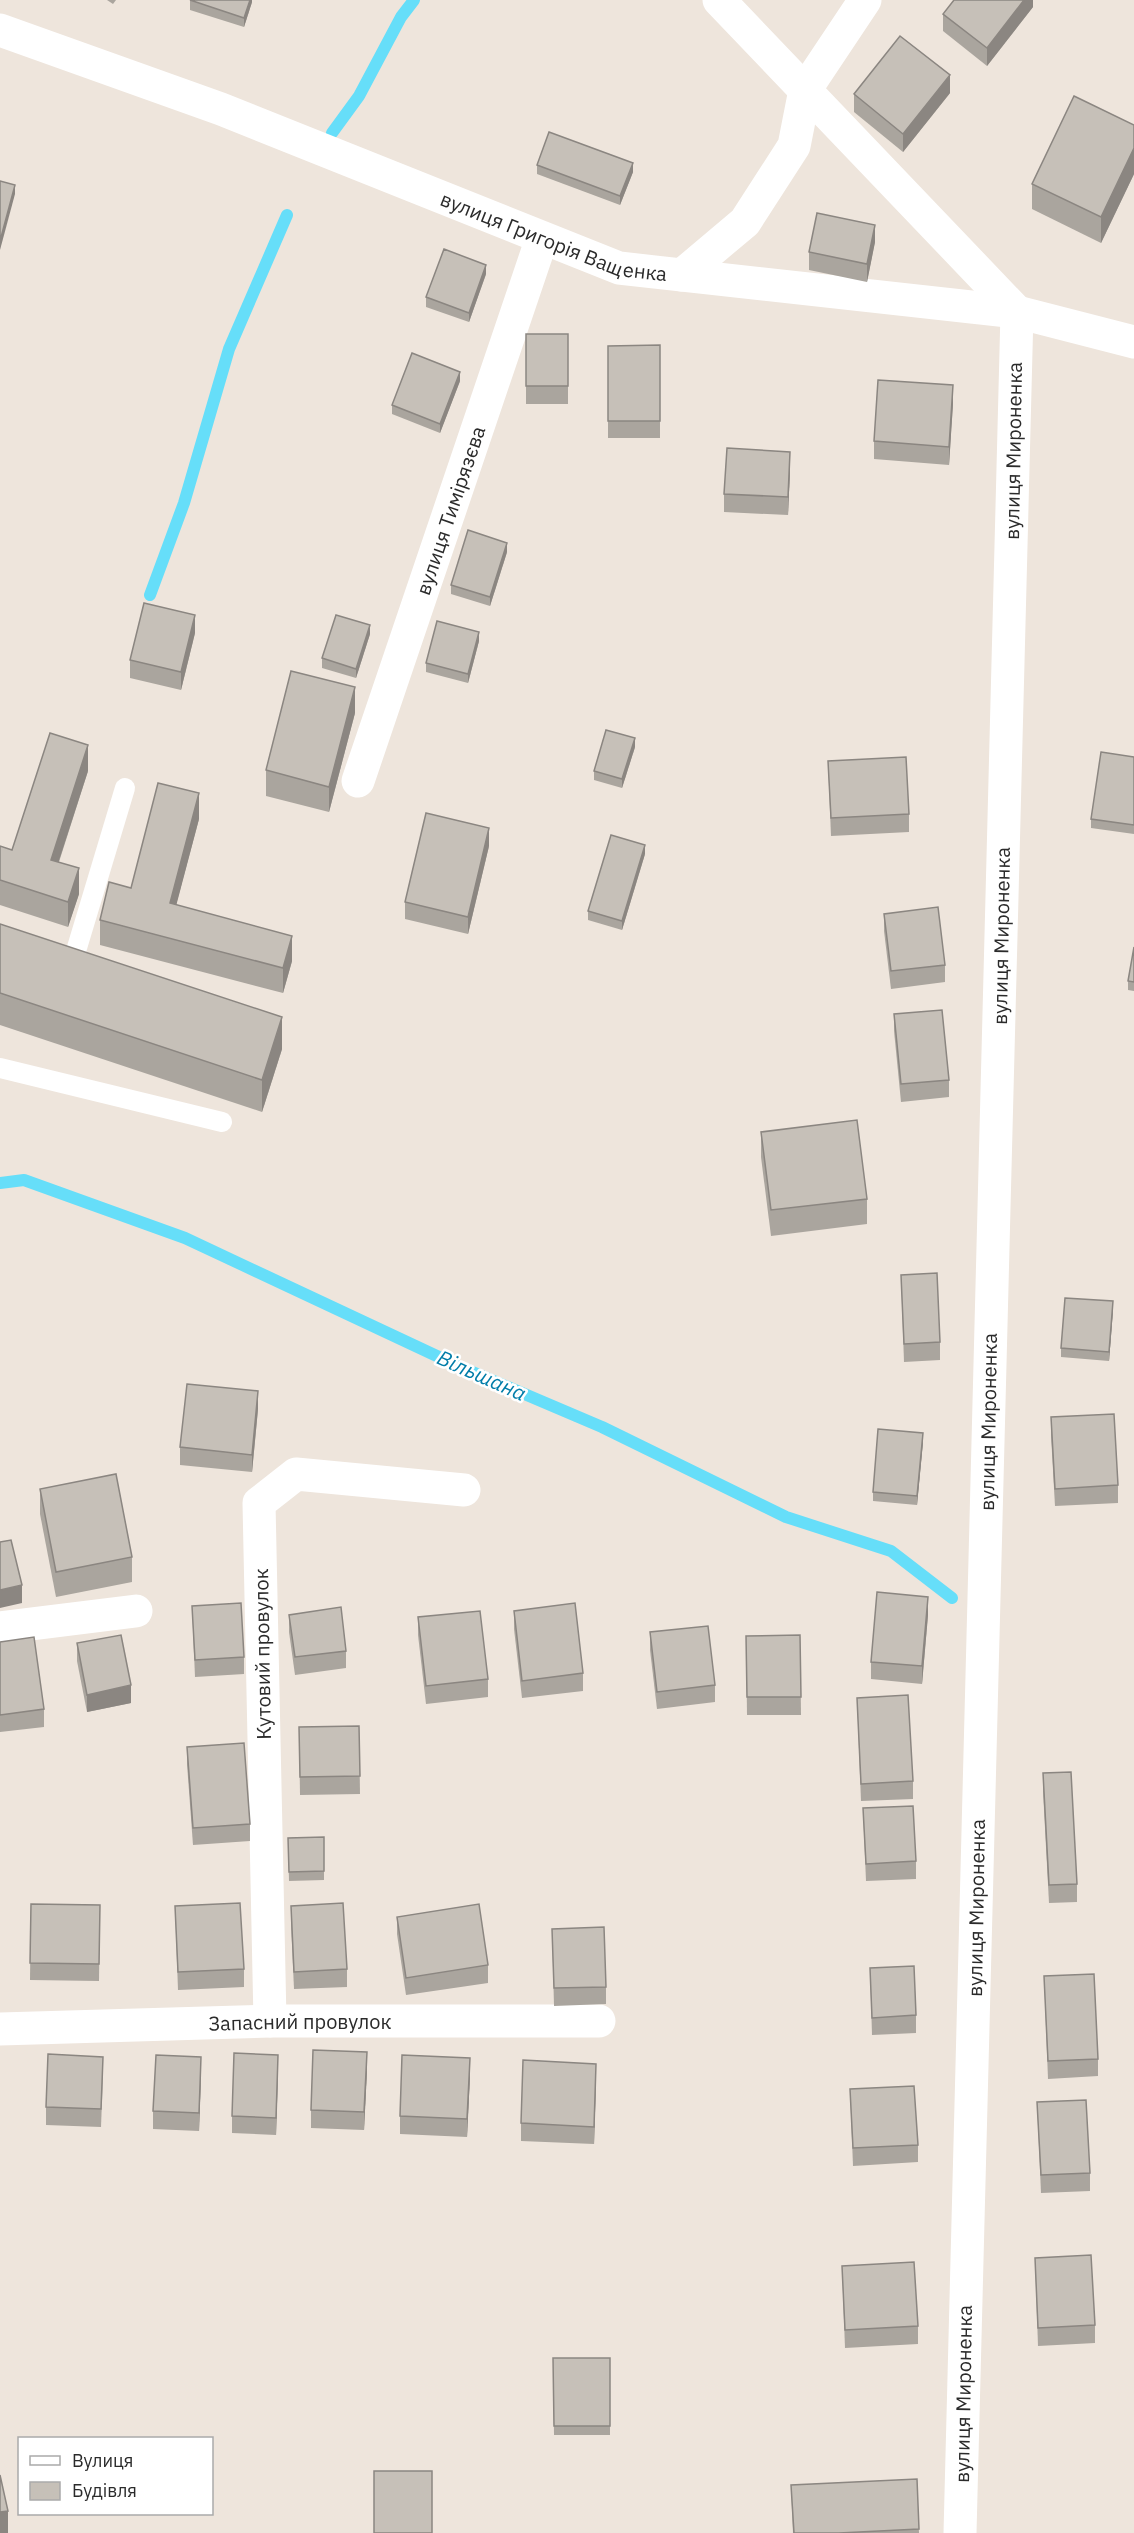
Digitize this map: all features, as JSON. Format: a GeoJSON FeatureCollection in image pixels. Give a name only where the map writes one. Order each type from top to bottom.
{"type":"FeatureCollection","features":[{"type":"Feature","properties":{"kind":"street"},"geometry":{"type":"LineString","coordinates":[[718,0],[1017,312]]}},
{"type":"Feature","properties":{"kind":"street"},"geometry":{"type":"LineString","coordinates":[[682,275],[745,222],[794,146],[805,90],[865,0]]}},
{"type":"Feature","properties":{"kind":"street","name":"вулиця Григорія Ващенка"},"geometry":{"type":"LineString","coordinates":[[0,30],[221,109],[619,268],[1017,312],[1134,342]]}},
{"type":"Feature","properties":{"kind":"street","name":"вулиця Тимірязєва"},"geometry":{"type":"LineString","coordinates":[[358,781],[542,238]]}},
{"type":"Feature","properties":{"kind":"street","name":"вулиця Мироненка"},"geometry":{"type":"LineString","coordinates":[[960,2533],[1017,312]]}},
{"type":"Feature","properties":{"kind":"street","name":"Кутовий провулок"},"geometry":{"type":"LineString","coordinates":[[270,2021],[259,1503],[296,1474],[464,1490]]}},
{"type":"Feature","properties":{"kind":"street"},"geometry":{"type":"LineString","coordinates":[[0,1628],[136,1611]]}},
{"type":"Feature","properties":{"kind":"street","name":"Запасний провулок"},"geometry":{"type":"LineString","coordinates":[[0,2030],[270,2021],[599,2021]]}},
{"type":"Feature","properties":{"kind":"lane"},"geometry":{"type":"LineString","coordinates":[[76,951],[125,788]]}},
{"type":"Feature","properties":{"kind":"lane"},"geometry":{"type":"LineString","coordinates":[[54,943],[99,959]]}},
{"type":"Feature","properties":{"kind":"lane"},"geometry":{"type":"LineString","coordinates":[[0,1068],[222,1122]]}},
{"type":"Feature","properties":{"kind":"building"},"geometry":{"type":"Polygon","coordinates":[[[190,0],[250,0],[244,18],[190,0]]]}},
{"type":"Feature","properties":{"kind":"building"},"geometry":{"type":"Polygon","coordinates":[[[954,0],[1024,0],[987,48],[943,14],[954,0]]]}},
{"type":"Feature","properties":{"kind":"building"},"geometry":{"type":"Polygon","coordinates":[[[900,36],[950,75],[903,134],[854,94],[900,36]]]}},
{"type":"Feature","properties":{"kind":"building"},"geometry":{"type":"Polygon","coordinates":[[[1074,96],[1134,125],[1134,148],[1101,217],[1032,184],[1074,96]]]}},
{"type":"Feature","properties":{"kind":"building"},"geometry":{"type":"Polygon","coordinates":[[[549,132],[633,163],[620,196],[537,165],[549,132]]]}},
{"type":"Feature","properties":{"kind":"building"},"geometry":{"type":"Polygon","coordinates":[[[0,181],[15,185],[0,241],[0,181]]]}},
{"type":"Feature","properties":{"kind":"building"},"geometry":{"type":"Polygon","coordinates":[[[817,213],[875,225],[867,264],[809,252],[817,213]]]}},
{"type":"Feature","properties":{"kind":"building"},"geometry":{"type":"Polygon","coordinates":[[[444,249],[486,265],[469,313],[426,297],[444,249]]]}},
{"type":"Feature","properties":{"kind":"building"},"geometry":{"type":"Polygon","coordinates":[[[526,334],[568,334],[568,386],[526,386],[526,334]]]}},
{"type":"Feature","properties":{"kind":"building"},"geometry":{"type":"Polygon","coordinates":[[[660,345],[660,421],[608,421],[608,346],[660,345]]]}},
{"type":"Feature","properties":{"kind":"building"},"geometry":{"type":"Polygon","coordinates":[[[412,353],[460,372],[440,424],[392,405],[412,353]]]}},
{"type":"Feature","properties":{"kind":"building"},"geometry":{"type":"Polygon","coordinates":[[[878,380],[953,385],[949,447],[874,441],[878,380]]]}},
{"type":"Feature","properties":{"kind":"building"},"geometry":{"type":"Polygon","coordinates":[[[727,448],[790,452],[788,497],[724,494],[727,448]]]}},
{"type":"Feature","properties":{"kind":"building"},"geometry":{"type":"Polygon","coordinates":[[[468,530],[507,543],[490,597],[451,585],[468,530]]]}},
{"type":"Feature","properties":{"kind":"building"},"geometry":{"type":"Polygon","coordinates":[[[144,603],[195,615],[181,672],[130,660],[144,603]]]}},
{"type":"Feature","properties":{"kind":"building"},"geometry":{"type":"Polygon","coordinates":[[[336,615],[370,625],[356,669],[322,658],[336,615]]]}},
{"type":"Feature","properties":{"kind":"building"},"geometry":{"type":"Polygon","coordinates":[[[437,621],[479,632],[468,674],[426,663],[437,621]]]}},
{"type":"Feature","properties":{"kind":"building"},"geometry":{"type":"Polygon","coordinates":[[[291,671],[355,687],[329,787],[266,770],[291,671]]]}},
{"type":"Feature","properties":{"kind":"building"},"geometry":{"type":"Polygon","coordinates":[[[606,730],[635,738],[622,779],[594,771],[606,730]]]}},
{"type":"Feature","properties":{"kind":"building"},"geometry":{"type":"Polygon","coordinates":[[[50,733],[88,745],[51,860],[79,868],[68,902],[0,880],[0,846],[12,850],[50,733]]]}},
{"type":"Feature","properties":{"kind":"building"},"geometry":{"type":"Polygon","coordinates":[[[1101,752],[1134,757],[1134,825],[1091,819],[1101,752]]]}},
{"type":"Feature","properties":{"kind":"building"},"geometry":{"type":"Polygon","coordinates":[[[906,757],[909,814],[831,818],[828,761],[906,757]]]}},
{"type":"Feature","properties":{"kind":"building"},"geometry":{"type":"Polygon","coordinates":[[[158,783],[199,793],[170,903],[292,936],[283,968],[100,920],[109,882],[131,888],[158,783]]]}},
{"type":"Feature","properties":{"kind":"building"},"geometry":{"type":"Polygon","coordinates":[[[426,813],[489,828],[468,917],[405,902],[426,813]]]}},
{"type":"Feature","properties":{"kind":"building"},"geometry":{"type":"Polygon","coordinates":[[[611,835],[645,845],[622,921],[588,911],[611,835]]]}},
{"type":"Feature","properties":{"kind":"building"},"geometry":{"type":"Polygon","coordinates":[[[938,907],[945,965],[891,971],[884,914],[938,907]]]}},
{"type":"Feature","properties":{"kind":"building"},"geometry":{"type":"Polygon","coordinates":[[[0,924],[282,1017],[262,1080],[0,993],[0,924]]]}},
{"type":"Feature","properties":{"kind":"building"},"geometry":{"type":"Polygon","coordinates":[[[1134,947],[1134,982],[1128,981],[1134,947]]]}},
{"type":"Feature","properties":{"kind":"building"},"geometry":{"type":"Polygon","coordinates":[[[942,1010],[949,1080],[901,1084],[894,1014],[942,1010]]]}},
{"type":"Feature","properties":{"kind":"building"},"geometry":{"type":"Polygon","coordinates":[[[857,1120],[867,1199],[771,1210],[761,1132],[857,1120]]]}},
{"type":"Feature","properties":{"kind":"building"},"geometry":{"type":"Polygon","coordinates":[[[937,1273],[940,1342],[904,1344],[901,1275],[937,1273]]]}},
{"type":"Feature","properties":{"kind":"building"},"geometry":{"type":"Polygon","coordinates":[[[1065,1298],[1113,1301],[1109,1352],[1061,1348],[1065,1298]]]}},
{"type":"Feature","properties":{"kind":"building"},"geometry":{"type":"Polygon","coordinates":[[[187,1384],[258,1391],[252,1455],[180,1447],[187,1384]]]}},
{"type":"Feature","properties":{"kind":"building"},"geometry":{"type":"Polygon","coordinates":[[[1114,1414],[1118,1485],[1055,1489],[1051,1417],[1114,1414]]]}},
{"type":"Feature","properties":{"kind":"building"},"geometry":{"type":"Polygon","coordinates":[[[878,1429],[923,1433],[917,1496],[873,1492],[878,1429]]]}},
{"type":"Feature","properties":{"kind":"building"},"geometry":{"type":"Polygon","coordinates":[[[116,1474],[132,1557],[56,1572],[40,1489],[116,1474]]]}},
{"type":"Feature","properties":{"kind":"building"},"geometry":{"type":"Polygon","coordinates":[[[11,1540],[22,1585],[0,1590],[0,1542],[11,1540]]]}},
{"type":"Feature","properties":{"kind":"building"},"geometry":{"type":"Polygon","coordinates":[[[877,1592],[928,1597],[922,1666],[871,1662],[877,1592]]]}},
{"type":"Feature","properties":{"kind":"building"},"geometry":{"type":"Polygon","coordinates":[[[241,1603],[244,1657],[195,1660],[192,1606],[241,1603]]]}},
{"type":"Feature","properties":{"kind":"building"},"geometry":{"type":"Polygon","coordinates":[[[575,1603],[583,1673],[522,1681],[514,1611],[575,1603]]]}},
{"type":"Feature","properties":{"kind":"building"},"geometry":{"type":"Polygon","coordinates":[[[341,1607],[346,1651],[295,1657],[289,1615],[341,1607]]]}},
{"type":"Feature","properties":{"kind":"building"},"geometry":{"type":"Polygon","coordinates":[[[480,1611],[488,1679],[426,1686],[418,1617],[480,1611]]]}},
{"type":"Feature","properties":{"kind":"building"},"geometry":{"type":"Polygon","coordinates":[[[708,1626],[715,1685],[657,1692],[650,1632],[708,1626]]]}},
{"type":"Feature","properties":{"kind":"building"},"geometry":{"type":"Polygon","coordinates":[[[121,1635],[131,1685],[87,1695],[77,1643],[121,1635]]]}},
{"type":"Feature","properties":{"kind":"building"},"geometry":{"type":"Polygon","coordinates":[[[800,1635],[801,1697],[747,1697],[746,1636],[800,1635]]]}},
{"type":"Feature","properties":{"kind":"building"},"geometry":{"type":"Polygon","coordinates":[[[34,1637],[44,1709],[0,1715],[0,1642],[34,1637]]]}},
{"type":"Feature","properties":{"kind":"building"},"geometry":{"type":"Polygon","coordinates":[[[908,1695],[913,1781],[861,1784],[857,1698],[908,1695]]]}},
{"type":"Feature","properties":{"kind":"building"},"geometry":{"type":"Polygon","coordinates":[[[359,1726],[360,1776],[300,1777],[299,1727],[359,1726]]]}},
{"type":"Feature","properties":{"kind":"building"},"geometry":{"type":"Polygon","coordinates":[[[244,1743],[250,1824],[193,1828],[187,1747],[244,1743]]]}},
{"type":"Feature","properties":{"kind":"building"},"geometry":{"type":"Polygon","coordinates":[[[1071,1772],[1077,1884],[1049,1885],[1043,1773],[1071,1772]]]}},
{"type":"Feature","properties":{"kind":"building"},"geometry":{"type":"Polygon","coordinates":[[[913,1806],[916,1861],[866,1864],[863,1808],[913,1806]]]}},
{"type":"Feature","properties":{"kind":"building"},"geometry":{"type":"Polygon","coordinates":[[[324,1837],[324,1871],[289,1872],[288,1838],[324,1837]]]}},
{"type":"Feature","properties":{"kind":"building"},"geometry":{"type":"Polygon","coordinates":[[[240,1903],[244,1969],[178,1972],[175,1906],[240,1903]]]}},
{"type":"Feature","properties":{"kind":"building"},"geometry":{"type":"Polygon","coordinates":[[[343,1903],[347,1969],[294,1972],[291,1906],[343,1903]]]}},
{"type":"Feature","properties":{"kind":"building"},"geometry":{"type":"Polygon","coordinates":[[[31,1904],[100,1905],[99,1964],[30,1963],[31,1904]]]}},
{"type":"Feature","properties":{"kind":"building"},"geometry":{"type":"Polygon","coordinates":[[[479,1904],[488,1965],[406,1978],[397,1917],[479,1904]]]}},
{"type":"Feature","properties":{"kind":"building"},"geometry":{"type":"Polygon","coordinates":[[[604,1927],[606,1987],[554,1988],[552,1929],[604,1927]]]}},
{"type":"Feature","properties":{"kind":"building"},"geometry":{"type":"Polygon","coordinates":[[[914,1966],[916,2015],[872,2018],[870,1968],[914,1966]]]}},
{"type":"Feature","properties":{"kind":"building"},"geometry":{"type":"Polygon","coordinates":[[[1094,1974],[1098,2059],[1048,2061],[1044,1976],[1094,1974]]]}},
{"type":"Feature","properties":{"kind":"building"},"geometry":{"type":"Polygon","coordinates":[[[313,2050],[367,2052],[364,2112],[311,2110],[313,2050]]]}},
{"type":"Feature","properties":{"kind":"building"},"geometry":{"type":"Polygon","coordinates":[[[234,2053],[278,2055],[276,2118],[232,2116],[234,2053]]]}},
{"type":"Feature","properties":{"kind":"building"},"geometry":{"type":"Polygon","coordinates":[[[48,2054],[103,2057],[101,2109],[46,2107],[48,2054]]]}},
{"type":"Feature","properties":{"kind":"building"},"geometry":{"type":"Polygon","coordinates":[[[156,2055],[201,2057],[199,2113],[153,2111],[156,2055]]]}},
{"type":"Feature","properties":{"kind":"building"},"geometry":{"type":"Polygon","coordinates":[[[402,2055],[470,2058],[467,2119],[400,2116],[402,2055]]]}},
{"type":"Feature","properties":{"kind":"building"},"geometry":{"type":"Polygon","coordinates":[[[523,2060],[596,2064],[594,2127],[521,2123],[523,2060]]]}},
{"type":"Feature","properties":{"kind":"building"},"geometry":{"type":"Polygon","coordinates":[[[914,2086],[918,2145],[853,2148],[850,2089],[914,2086]]]}},
{"type":"Feature","properties":{"kind":"building"},"geometry":{"type":"Polygon","coordinates":[[[1086,2100],[1090,2173],[1041,2175],[1037,2102],[1086,2100]]]}},
{"type":"Feature","properties":{"kind":"building"},"geometry":{"type":"Polygon","coordinates":[[[1091,2255],[1095,2325],[1038,2328],[1035,2258],[1091,2255]]]}},
{"type":"Feature","properties":{"kind":"building"},"geometry":{"type":"Polygon","coordinates":[[[914,2262],[918,2326],[845,2330],[842,2266],[914,2262]]]}},
{"type":"Feature","properties":{"kind":"building"},"geometry":{"type":"Polygon","coordinates":[[[553,2358],[610,2358],[610,2426],[554,2426],[553,2358]]]}},
{"type":"Feature","properties":{"kind":"building"},"geometry":{"type":"Polygon","coordinates":[[[374,2471],[432,2471],[432,2533],[374,2533],[374,2471]]]}},
{"type":"Feature","properties":{"kind":"building"},"geometry":{"type":"Polygon","coordinates":[[[0,2475],[8,2511],[0,2512],[0,2475]]]}},
{"type":"Feature","properties":{"kind":"building"},"geometry":{"type":"Polygon","coordinates":[[[917,2479],[919,2529],[794,2533],[791,2485],[917,2479]]]}},
{"type":"Feature","properties":{"kind":"waterway"},"geometry":{"type":"LineString","coordinates":[[332,133],[359,96],[401,17],[414,0]]}},
{"type":"Feature","properties":{"kind":"waterway"},"geometry":{"type":"LineString","coordinates":[[150,595],[184,503],[229,349],[287,215]]}},
{"type":"Feature","properties":{"kind":"waterway","name":"Вільшана"},"geometry":{"type":"LineString","coordinates":[[0,1183],[24,1180],[185,1238],[456,1365],[602,1427],[786,1517],[891,1551],[952,1598]]}}]}
